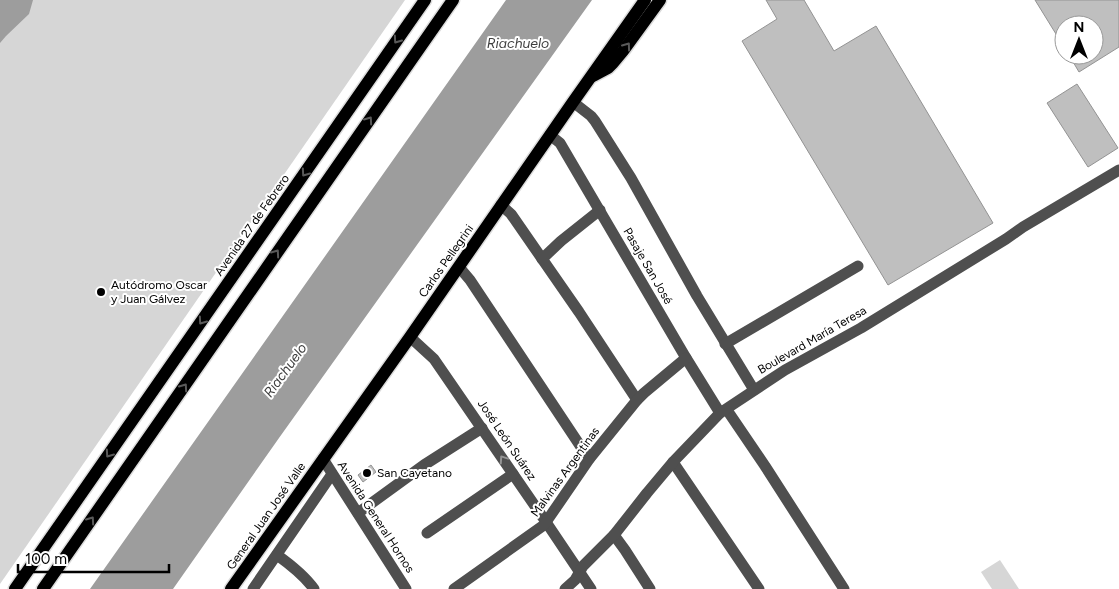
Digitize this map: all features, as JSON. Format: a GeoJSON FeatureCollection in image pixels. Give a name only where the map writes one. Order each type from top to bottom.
{"type":"FeatureCollection","features":[{"type":"Feature","properties":{"kind":"main road","name":"Avenida 27 de Febrero"},"geometry":{"type":"LineString","coordinates":[[15,589],[425,0]]}},
{"type":"Feature","properties":{"kind":"main road"},"geometry":{"type":"LineString","coordinates":[[43,589],[453,0]]}},
{"type":"Feature","properties":{"kind":"main road","name":"Carlos Pellegrini"},"geometry":{"type":"LineString","coordinates":[[323,459],[645,0]]}},
{"type":"Feature","properties":{"kind":"main road","name":"Carlos Pellegrini"},"geometry":{"type":"LineString","coordinates":[[591,77],[608,68],[613,63],[660,0]]}},
{"type":"Feature","properties":{"kind":"main road","name":"General Juan José Valle"},"geometry":{"type":"LineString","coordinates":[[231,589],[323,459]]}},
{"type":"Feature","properties":{"kind":"street"},"geometry":{"type":"LineString","coordinates":[[572,102],[595,121],[631,178],[725,344],[754,390]]}},
{"type":"Feature","properties":{"kind":"street","name":"Pasaje San José"},"geometry":{"type":"LineString","coordinates":[[550,135],[560,143],[686,358],[723,412],[765,466],[844,589]]}},
{"type":"Feature","properties":{"kind":"street","name":"Boulevard María Teresa"},"geometry":{"type":"LineString","coordinates":[[565,589],[575,580],[583,566],[614,536],[673,462],[723,412],[785,370],[861,328],[1023,227],[1119,170]]}},
{"type":"Feature","properties":{"kind":"street"},"geometry":{"type":"LineString","coordinates":[[501,205],[511,214],[637,400]]}},
{"type":"Feature","properties":{"kind":"street"},"geometry":{"type":"LineString","coordinates":[[542,259],[600,210]]}},
{"type":"Feature","properties":{"kind":"street"},"geometry":{"type":"LineString","coordinates":[[725,344],[858,266]]}},
{"type":"Feature","properties":{"kind":"street"},"geometry":{"type":"LineString","coordinates":[[459,267],[470,280],[590,458]]}},
{"type":"Feature","properties":{"kind":"street","name":"José León Suárez"},"geometry":{"type":"LineString","coordinates":[[410,337],[431,355],[591,589]]}},
{"type":"Feature","properties":{"kind":"street","name":"Malvinas Argentinas"},"geometry":{"type":"LineString","coordinates":[[454,589],[540,529],[590,458],[637,400],[686,358]]}},
{"type":"Feature","properties":{"kind":"street"},"geometry":{"type":"LineString","coordinates":[[358,513],[424,465],[482,428]]}},
{"type":"Feature","properties":{"kind":"street","name":"Avenida General Hornos"},"geometry":{"type":"LineString","coordinates":[[323,459],[406,589]]}},
{"type":"Feature","properties":{"kind":"street"},"geometry":{"type":"LineString","coordinates":[[673,462],[759,589]]}},
{"type":"Feature","properties":{"kind":"street"},"geometry":{"type":"LineString","coordinates":[[253,589],[332,474]]}},
{"type":"Feature","properties":{"kind":"street"},"geometry":{"type":"LineString","coordinates":[[427,533],[513,474]]}},
{"type":"Feature","properties":{"kind":"street"},"geometry":{"type":"LineString","coordinates":[[614,536],[650,589]]}},
{"type":"Feature","properties":{"kind":"street"},"geometry":{"type":"LineString","coordinates":[[277,555],[295,568],[314,589]]}},
{"type":"Feature","properties":{"kind":"shaded area","name":"Autódromo Oscar y Juan Gálvez"},"geometry":{"type":"Polygon","coordinates":[[[0,0],[405,0],[0,584],[0,0]]]}},
{"type":"Feature","properties":{"kind":"shaded area"},"geometry":{"type":"Polygon","coordinates":[[[1000,560],[1019,589],[992,589],[981,572],[1000,560]]]}},
{"type":"Feature","properties":{"kind":"water"},"geometry":{"type":"Polygon","coordinates":[[[0,0],[33,0],[29,14],[0,43],[0,0]]]}},
{"type":"Feature","properties":{"kind":"water","name":"Riachuelo"},"geometry":{"type":"Polygon","coordinates":[[[506,0],[592,0],[173,589],[90,589],[506,0]]]}},
{"type":"Feature","properties":{"kind":"building"},"geometry":{"type":"Polygon","coordinates":[[[766,0],[804,0],[834,51],[876,26],[993,223],[888,285],[742,41],[777,19],[766,0]]]}},
{"type":"Feature","properties":{"kind":"building"},"geometry":{"type":"Polygon","coordinates":[[[1035,0],[1119,0],[1119,47],[1104,56],[1104,15],[1054,15],[1054,31],[1035,0]]]}},
{"type":"Feature","properties":{"kind":"building"},"geometry":{"type":"Polygon","coordinates":[[[1075,65],[1090,65],[1079,72],[1075,65]]]}},
{"type":"Feature","properties":{"kind":"building"},"geometry":{"type":"Polygon","coordinates":[[[1077,84],[1118,148],[1088,167],[1047,103],[1077,84]]]}},
{"type":"Feature","properties":{"kind":"building","name":"San Cayetano"},"geometry":{"type":"Polygon","coordinates":[[[371,465],[376,472],[363,482],[358,475],[371,465]]]}},
{"type":"Feature","properties":{"kind":"place","name":"Autódromo Oscar y Juan Gálvez"},"geometry":{"type":"Point","coordinates":[101,292]}},
{"type":"Feature","properties":{"kind":"place","name":"San Cayetano"},"geometry":{"type":"Point","coordinates":[367,473]}}]}
